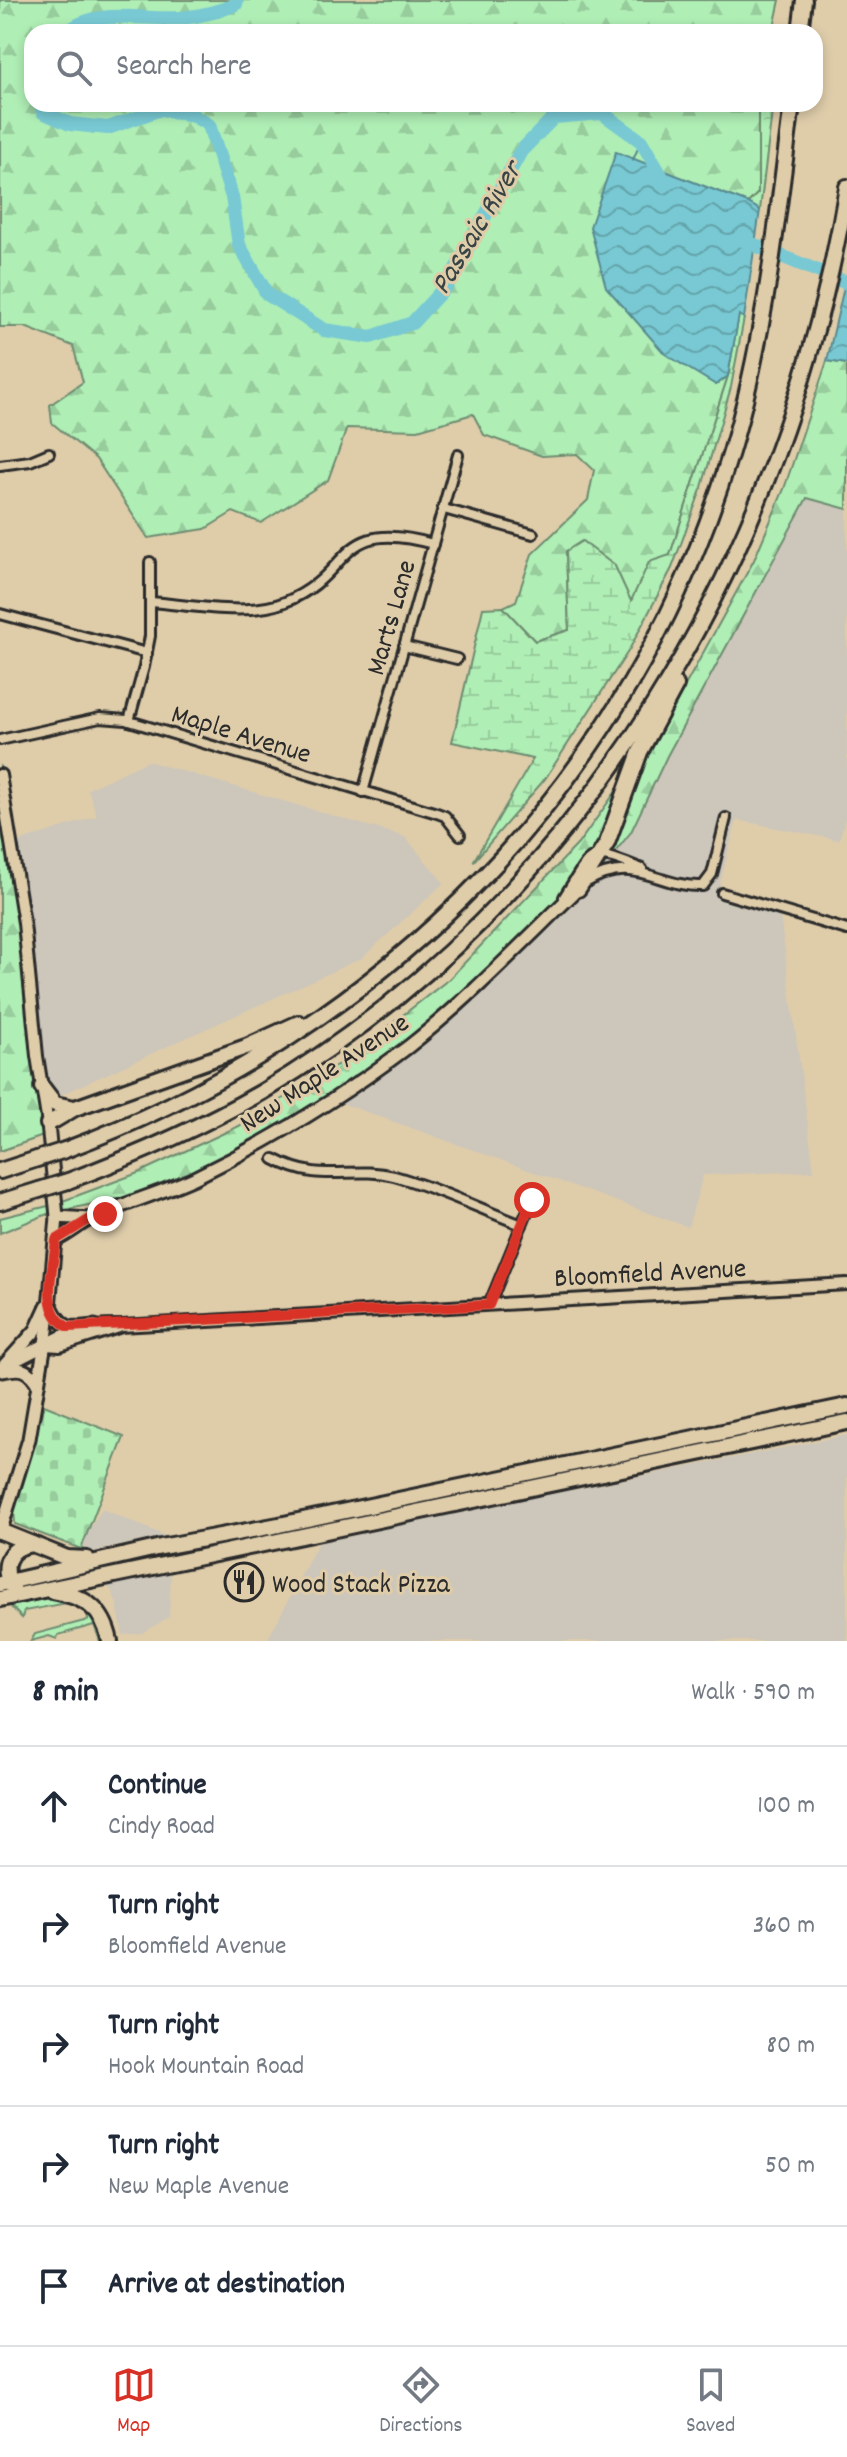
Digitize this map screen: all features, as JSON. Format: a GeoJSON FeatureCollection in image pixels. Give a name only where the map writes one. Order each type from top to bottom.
{"type":"FeatureCollection","features":[{"type":"Feature","properties":{"kind":"highway"},"geometry":{"type":"LineString","coordinates":[[801,24],[804,0]]}},
{"type":"Feature","properties":{"kind":"highway"},"geometry":{"type":"LineString","coordinates":[[0,1171],[65,1150],[144,1118],[220,1080],[297,1034],[368,983],[435,925],[508,851],[573,770],[622,696],[666,618],[702,536],[731,453],[761,331],[791,112]]}},
{"type":"Feature","properties":{"kind":"highway"},"geometry":{"type":"LineString","coordinates":[[578,889],[613,832],[640,752],[686,664],[767,480],[810,355],[838,242],[847,187]]}},
{"type":"Feature","properties":{"kind":"highway"},"geometry":{"type":"LineString","coordinates":[[0,1202],[68,1181],[182,1134],[274,1084],[363,1024],[456,947],[531,871],[598,788],[650,712],[723,580]]}},
{"type":"Feature","properties":{"kind":"highway"},"geometry":{"type":"LineString","coordinates":[[48,1124],[75,1108],[264,1040],[315,1015],[368,983]]}},
{"type":"Feature","properties":{"kind":"highway"},"geometry":{"type":"LineString","coordinates":[[42,1087],[55,1104],[75,1108]]}},
{"type":"Feature","properties":{"kind":"highway"},"geometry":{"type":"LineString","coordinates":[[4,1583],[106,1559],[847,1406]]}},
{"type":"Feature","properties":{"kind":"highway"},"geometry":{"type":"LineString","coordinates":[[0,1599],[847,1422]]}},
{"type":"Feature","properties":{"kind":"highway"},"geometry":{"type":"LineString","coordinates":[[0,1532],[67,1558],[106,1559]]}},
{"type":"Feature","properties":{"kind":"highway"},"geometry":{"type":"LineString","coordinates":[[4,1583],[4,1564],[8,1554],[16,1548],[32,1544]]}},
{"type":"Feature","properties":{"kind":"highway"},"geometry":{"type":"LineString","coordinates":[[4,1583],[19,1595]]}},
{"type":"Feature","properties":{"kind":"highway"},"geometry":{"type":"LineString","coordinates":[[44,1590],[77,1596],[90,1603],[101,1616],[110,1641]]}},
{"type":"Feature","properties":{"kind":"main road","name":"New Maple Avenue"},"geometry":{"type":"LineString","coordinates":[[56,1240],[90,1219],[194,1178],[335,1098],[443,1018],[514,954],[578,889]]}},
{"type":"Feature","properties":{"kind":"main road"},"geometry":{"type":"LineString","coordinates":[[0,1532],[29,1439],[45,1345],[57,1217],[48,1124]]}},
{"type":"Feature","properties":{"kind":"main road","name":"New Maple Avenue"},"geometry":{"type":"LineString","coordinates":[[57,1217],[90,1219]]}},
{"type":"Feature","properties":{"kind":"main road"},"geometry":{"type":"LineString","coordinates":[[49,1302],[63,1325],[73,1328],[95,1326]]}},
{"type":"Feature","properties":{"kind":"main road"},"geometry":{"type":"LineString","coordinates":[[0,1371],[36,1330],[49,1302]]}},
{"type":"Feature","properties":{"kind":"main road","name":"Bloomfield Avenue"},"geometry":{"type":"LineString","coordinates":[[0,1371],[45,1345]]}},
{"type":"Feature","properties":{"kind":"main road"},"geometry":{"type":"LineString","coordinates":[[0,1371],[29,1371],[38,1385]]}},
{"type":"Feature","properties":{"kind":"street"},"geometry":{"type":"LineString","coordinates":[[0,465],[30,461],[49,453]]}},
{"type":"Feature","properties":{"kind":"street","name":"Marts Lane"},"geometry":{"type":"LineString","coordinates":[[363,792],[458,455]]}},
{"type":"Feature","properties":{"kind":"street"},"geometry":{"type":"LineString","coordinates":[[444,509],[533,534]]}},
{"type":"Feature","properties":{"kind":"street"},"geometry":{"type":"LineString","coordinates":[[151,602],[235,608],[270,607],[300,594],[352,548],[371,538],[392,535],[433,544]]}},
{"type":"Feature","properties":{"kind":"street"},"geometry":{"type":"LineString","coordinates":[[129,721],[147,653],[150,562]]}},
{"type":"Feature","properties":{"kind":"street"},"geometry":{"type":"LineString","coordinates":[[0,614],[147,653]]}},
{"type":"Feature","properties":{"kind":"street"},"geometry":{"type":"LineString","coordinates":[[404,646],[457,659]]}},
{"type":"Feature","properties":{"kind":"street","name":"Maple Avenue"},"geometry":{"type":"LineString","coordinates":[[0,740],[100,718],[129,721],[437,813],[445,816],[460,835]]}},
{"type":"Feature","properties":{"kind":"street"},"geometry":{"type":"LineString","coordinates":[[0,775],[22,910],[48,1124]]}},
{"type":"Feature","properties":{"kind":"street"},"geometry":{"type":"LineString","coordinates":[[578,889],[591,880],[616,871],[636,871],[692,886],[707,884],[726,818]]}},
{"type":"Feature","properties":{"kind":"street"},"geometry":{"type":"LineString","coordinates":[[601,855],[657,876]]}},
{"type":"Feature","properties":{"kind":"street","name":"New Maple Avenue"},"geometry":{"type":"LineString","coordinates":[[551,915],[586,860],[601,855]]}},
{"type":"Feature","properties":{"kind":"street"},"geometry":{"type":"LineString","coordinates":[[722,893],[847,930]]}},
{"type":"Feature","properties":{"kind":"street"},"geometry":{"type":"LineString","coordinates":[[274,1159],[294,1170],[314,1174],[392,1176],[522,1225]]}},
{"type":"Feature","properties":{"kind":"street"},"geometry":{"type":"LineString","coordinates":[[489,1305],[532,1200]]}},
{"type":"Feature","properties":{"kind":"street","name":"Bloomfield Avenue"},"geometry":{"type":"LineString","coordinates":[[45,1345],[59,1335],[95,1326],[847,1284]]}},
{"type":"Feature","properties":{"kind":"street","name":"Bloomfield Avenue"},"geometry":{"type":"LineString","coordinates":[[45,1345],[60,1346],[121,1326]]}},
{"type":"Feature","properties":{"kind":"shaded area"},"geometry":{"type":"Polygon","coordinates":[[[807,498],[847,509],[847,813],[839,840],[737,820],[718,891],[779,908],[814,1171],[703,1175],[688,1227],[333,1100],[651,787],[807,498]]]}},
{"type":"Feature","properties":{"kind":"shaded area"},"geometry":{"type":"Polygon","coordinates":[[[148,761],[405,837],[444,883],[362,958],[45,1102],[15,843],[97,816],[88,789],[148,761]]]}},
{"type":"Feature","properties":{"kind":"shaded area"},"geometry":{"type":"Polygon","coordinates":[[[847,1435],[847,1641],[267,1641],[318,1543],[847,1435]]]}},
{"type":"Feature","properties":{"kind":"shaded area"},"geometry":{"type":"Polygon","coordinates":[[[102,1509],[166,1536],[82,1554],[84,1539],[102,1509]]]}},
{"type":"Feature","properties":{"kind":"shaded area"},"geometry":{"type":"Polygon","coordinates":[[[171,1571],[169,1617],[142,1633],[123,1635],[117,1604],[112,1591],[105,1584],[171,1571]]]}},
{"type":"Feature","properties":{"kind":"green space"},"geometry":{"type":"Polygon","coordinates":[[[0,0],[780,0],[775,24],[24,24],[24,112],[758,112],[758,193],[748,203],[616,153],[716,385],[728,376],[670,555],[631,602],[566,552],[569,630],[535,641],[503,607],[516,601],[532,554],[588,500],[594,470],[577,454],[542,456],[484,435],[473,414],[418,430],[347,428],[328,480],[261,523],[233,512],[205,529],[148,538],[96,459],[52,423],[50,405],[83,382],[73,346],[25,327],[0,327],[0,0]]]}},
{"type":"Feature","properties":{"kind":"green space"},"geometry":{"type":"Polygon","coordinates":[[[758,112],[772,112],[760,210],[748,203],[758,193],[758,112]]]}},
{"type":"Feature","properties":{"kind":"green space"},"geometry":{"type":"Polygon","coordinates":[[[739,314],[744,318],[731,387],[702,487],[672,568],[629,650],[545,779],[473,862],[533,759],[452,742],[483,608],[503,607],[535,641],[569,630],[566,551],[582,541],[615,566],[631,601],[649,562],[670,555],[728,376],[739,314]]]}},
{"type":"Feature","properties":{"kind":"green space"},"geometry":{"type":"Polygon","coordinates":[[[827,361],[847,364],[847,509],[807,498],[667,756],[631,832],[588,886],[492,975],[333,1100],[174,1187],[50,1213],[0,1233],[0,1218],[52,1205],[138,1173],[239,1126],[348,1058],[449,979],[578,844],[663,726],[754,560],[784,489],[827,361]]]}},
{"type":"Feature","properties":{"kind":"green space"},"geometry":{"type":"Polygon","coordinates":[[[0,765],[15,843],[49,1134],[0,1151],[0,765]]]}},
{"type":"Feature","properties":{"kind":"green space"},"geometry":{"type":"Polygon","coordinates":[[[44,1405],[124,1437],[81,1549],[15,1524],[14,1509],[44,1405]]]}},
{"type":"Feature","properties":{"kind":"green space"},"geometry":{"type":"Polygon","coordinates":[[[58,1596],[76,1600],[89,1610],[106,1641],[100,1641],[94,1625],[58,1635],[57,1639],[49,1636],[31,1641],[35,1634],[88,1620],[87,1612],[72,1602],[24,1611],[22,1618],[10,1606],[58,1596]]]}},
{"type":"Feature","properties":{"kind":"water"},"geometry":{"type":"Polygon","coordinates":[[[616,152],[760,210],[744,318],[739,315],[728,376],[716,385],[665,354],[606,287],[590,227],[616,152]]]}},
{"type":"Feature","properties":{"kind":"water"},"geometry":{"type":"Polygon","coordinates":[[[847,274],[847,364],[827,361],[847,274]]]}},
{"type":"Feature","properties":{"kind":"waterway","name":"Passaic River"},"geometry":{"type":"LineString","coordinates":[[79,24],[107,17],[181,18],[202,15],[230,7],[237,0]]}},
{"type":"Feature","properties":{"kind":"waterway","name":"Passaic River"},"geometry":{"type":"LineString","coordinates":[[43,112],[70,124],[108,128],[153,112]]}},
{"type":"Feature","properties":{"kind":"waterway","name":"Passaic River"},"geometry":{"type":"LineString","coordinates":[[175,112],[194,116],[209,125],[232,197],[239,245],[267,294],[324,330],[371,337],[412,323],[447,285],[521,151],[554,117],[602,113],[641,141],[665,182]]}},
{"type":"Feature","properties":{"kind":"waterway"},"geometry":{"type":"LineString","coordinates":[[633,160],[641,141]]}},
{"type":"Feature","properties":{"kind":"waterway","name":"Passaic River"},"geometry":{"type":"LineString","coordinates":[[740,239],[847,283]]}},
{"type":"Feature","properties":{"kind":"place","name":"Wood Stack Pizza"},"geometry":{"type":"Point","coordinates":[244,1582]}},
{"type":"Feature","properties":{"kind":"route"},"geometry":{"type":"LineString","coordinates":[[105,1214],[90,1219],[56,1240],[49,1302],[59,1321],[68,1327],[489,1305],[532,1200]]}}]}
